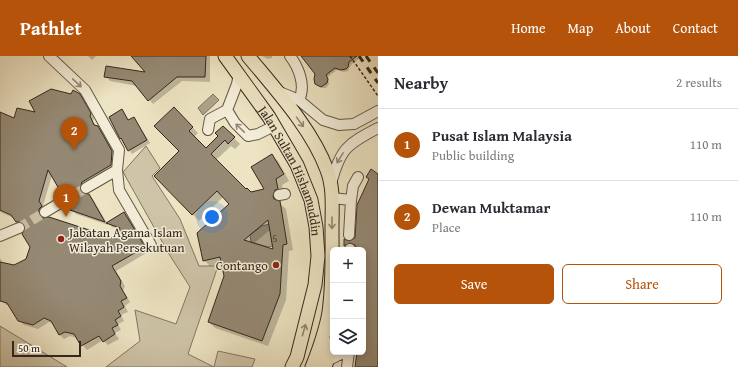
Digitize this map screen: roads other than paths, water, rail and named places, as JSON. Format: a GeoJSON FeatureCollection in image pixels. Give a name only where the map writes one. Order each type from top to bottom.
{"type":"FeatureCollection","features":[{"type":"Feature","properties":{"kind":"main road","name":"Jalan Sultan Hishamuddin"},"geometry":{"type":"LineString","coordinates":[[225,56],[274,126],[304,181],[311,200],[316,227],[318,256],[315,285],[292,367]]}},
{"type":"Feature","properties":{"kind":"main road","name":"Jalan Sultan Hishamuddin"},"geometry":{"type":"LineString","coordinates":[[248,56],[277,90],[302,125],[324,162],[331,184],[332,198],[332,283]]}},
{"type":"Feature","properties":{"kind":"main road","name":"Jalan Sultan Hishamuddin"},"geometry":{"type":"LineString","coordinates":[[312,367],[329,314],[330,304]]}},
{"type":"Feature","properties":{"kind":"main road"},"geometry":{"type":"LineString","coordinates":[[326,364],[330,352]]}},
{"type":"Feature","properties":{"kind":"street"},"geometry":{"type":"LineString","coordinates":[[49,56],[85,90],[119,150],[117,170],[119,190],[151,245]]}},
{"type":"Feature","properties":{"kind":"street"},"geometry":{"type":"LineString","coordinates":[[290,56],[294,62],[302,84],[302,92],[299,100]]}},
{"type":"Feature","properties":{"kind":"street"},"geometry":{"type":"LineString","coordinates":[[208,130],[210,119],[227,110],[237,84],[239,74]]}},
{"type":"Feature","properties":{"kind":"street"},"geometry":{"type":"LineString","coordinates":[[277,90],[299,100],[322,120],[339,125],[354,124],[378,111]]}},
{"type":"Feature","properties":{"kind":"street"},"geometry":{"type":"LineString","coordinates":[[227,110],[235,123],[248,136],[258,134],[274,126]]}},
{"type":"Feature","properties":{"kind":"street"},"geometry":{"type":"LineString","coordinates":[[331,184],[336,164],[349,146],[358,138],[378,128]]}},
{"type":"Feature","properties":{"kind":"street"},"geometry":{"type":"LineString","coordinates":[[86,188],[117,170]]}},
{"type":"Feature","properties":{"kind":"street"},"geometry":{"type":"LineString","coordinates":[[349,235],[350,200],[358,177]]}},
{"type":"Feature","properties":{"kind":"street"},"geometry":{"type":"LineString","coordinates":[[332,198],[350,200]]}},
{"type":"Feature","properties":{"kind":"street"},"geometry":{"type":"LineString","coordinates":[[46,212],[65,200]]}},
{"type":"Feature","properties":{"kind":"street"},"geometry":{"type":"LineString","coordinates":[[0,236],[18,228]]}},
{"type":"Feature","properties":{"kind":"street"},"geometry":{"type":"LineString","coordinates":[[326,364],[340,355]]}},
{"type":"Feature","properties":{"kind":"street"},"geometry":{"type":"LineString","coordinates":[[347,367],[349,355]]}},
{"type":"Feature","properties":{"kind":"tunnel"},"geometry":{"type":"LineString","coordinates":[[65,200],[86,188]]}},
{"type":"Feature","properties":{"kind":"tunnel"},"geometry":{"type":"LineString","coordinates":[[19,228],[45,212]]}},
{"type":"Feature","properties":{"kind":"railway"},"geometry":{"type":"LineString","coordinates":[[359,56],[378,83]]}},
{"type":"Feature","properties":{"kind":"railway"},"geometry":{"type":"LineString","coordinates":[[366,56],[378,73]]}},
{"type":"Feature","properties":{"kind":"place","name":"Dewan Muktamar"},"geometry":{"type":"Point","coordinates":[74,150]}},
{"type":"Feature","properties":{"kind":"place","name":"Pusat Islam Malaysia"},"geometry":{"type":"Point","coordinates":[66,217]}},
{"type":"Feature","properties":{"kind":"place","name":"Jabatan Agama Islam Wilayah Persekutuan"},"geometry":{"type":"Point","coordinates":[61,239]}},
{"type":"Feature","properties":{"kind":"place","name":"Contango"},"geometry":{"type":"Point","coordinates":[276,265]}}]}
